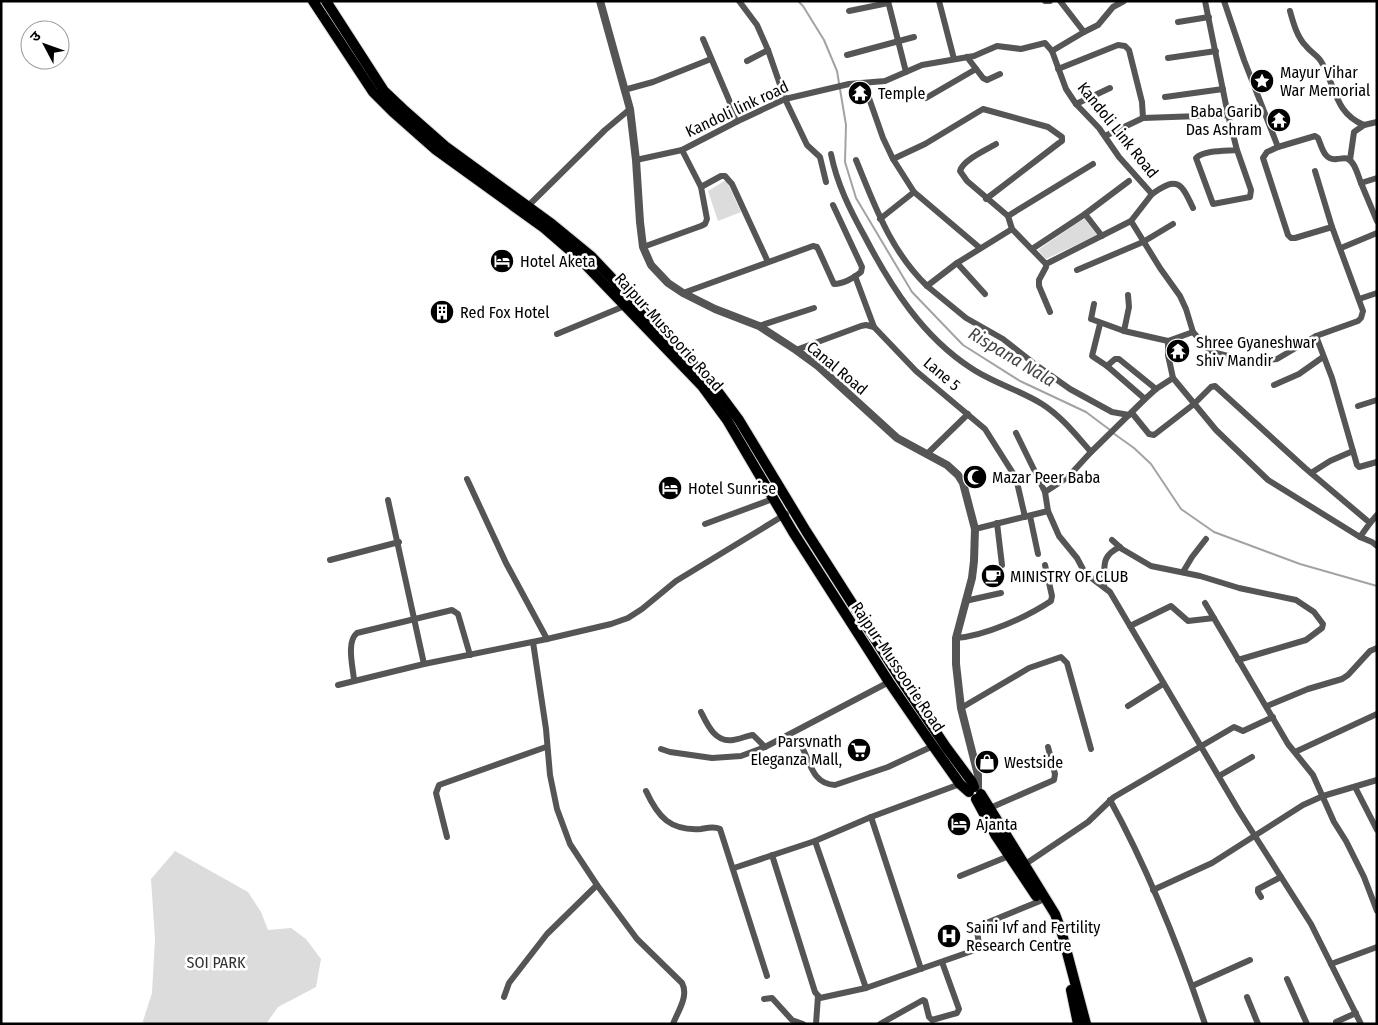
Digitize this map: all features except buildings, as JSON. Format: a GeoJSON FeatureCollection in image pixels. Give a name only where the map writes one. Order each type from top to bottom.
{"type":"FeatureCollection","features":[{"type":"Feature","properties":{"kind":"main road","name":"Rajpur-Mussoorie Road"},"geometry":{"type":"LineString","coordinates":[[314,1],[373,92],[393,112],[436,150],[544,228],[631,304],[712,384],[739,420],[901,680],[946,748],[972,782],[1009,856],[1040,900],[1056,927],[1078,1024]]}},
{"type":"Feature","properties":{"kind":"main road","name":"Rajpur-Mussoorie Road"},"geometry":{"type":"LineString","coordinates":[[326,1],[384,90],[445,146],[552,224],[591,256],[702,386],[727,420],[783,516],[889,682],[960,784],[976,792],[990,808],[1054,914],[1061,930],[1086,1024]]}},
{"type":"Feature","properties":{"kind":"street","name":"Canal Road"},"geometry":{"type":"LineString","coordinates":[[600,1],[630,109],[643,246],[651,265],[668,283],[683,293],[714,309],[759,326],[796,350],[818,366],[897,438],[948,465],[958,475],[966,494],[975,529],[972,578],[956,638],[956,664],[961,708],[978,775],[976,792]]}},
{"type":"Feature","properties":{"kind":"street"},"geometry":{"type":"LineString","coordinates":[[739,1],[757,26],[768,50],[785,99],[807,145],[820,157],[826,182]]}},
{"type":"Feature","properties":{"kind":"street"},"geometry":{"type":"LineString","coordinates":[[939,1],[954,59]]}},
{"type":"Feature","properties":{"kind":"street"},"geometry":{"type":"LineString","coordinates":[[1045,1],[1050,1]]}},
{"type":"Feature","properties":{"kind":"street"},"geometry":{"type":"LineString","coordinates":[[1060,1],[1084,32]]}},
{"type":"Feature","properties":{"kind":"street"},"geometry":{"type":"LineString","coordinates":[[980,248],[914,192],[893,159],[883,138],[864,84],[884,81],[922,64],[967,57],[997,46],[1028,48],[1045,42],[1052,50],[1098,25],[1113,7],[1124,1]]}},
{"type":"Feature","properties":{"kind":"street"},"geometry":{"type":"LineString","coordinates":[[1205,1],[1228,115],[1237,150],[1251,190],[1250,197],[1213,204],[1196,158],[1204,154],[1237,150]]}},
{"type":"Feature","properties":{"kind":"street"},"geometry":{"type":"LineString","coordinates":[[1224,1],[1244,60],[1278,147]]}},
{"type":"Feature","properties":{"kind":"street"},"geometry":{"type":"LineString","coordinates":[[849,11],[888,2],[906,72]]}},
{"type":"Feature","properties":{"kind":"street"},"geometry":{"type":"LineString","coordinates":[[1290,11],[1300,38],[1318,56],[1323,64],[1343,110],[1353,120],[1364,125]]}},
{"type":"Feature","properties":{"kind":"street"},"geometry":{"type":"LineString","coordinates":[[1178,22],[1209,17]]}},
{"type":"Feature","properties":{"kind":"street"},"geometry":{"type":"LineString","coordinates":[[846,55],[914,37]]}},
{"type":"Feature","properties":{"kind":"street"},"geometry":{"type":"LineString","coordinates":[[703,39],[729,100],[736,122]]}},
{"type":"Feature","properties":{"kind":"street"},"geometry":{"type":"LineString","coordinates":[[1058,69],[1118,45],[1125,46],[1129,50],[1142,102],[1143,118]]}},
{"type":"Feature","properties":{"kind":"street"},"geometry":{"type":"LineString","coordinates":[[747,61],[768,50]]}},
{"type":"Feature","properties":{"kind":"street","name":"Kandoli Link Road"},"geometry":{"type":"LineString","coordinates":[[1046,264],[1131,221],[1152,194],[1119,157],[1105,136],[1076,104],[1066,88],[1052,50]]}},
{"type":"Feature","properties":{"kind":"street"},"geometry":{"type":"LineString","coordinates":[[1168,58],[1216,51]]}},
{"type":"Feature","properties":{"kind":"street"},"geometry":{"type":"LineString","coordinates":[[967,57],[983,78],[987,80],[1000,74]]}},
{"type":"Feature","properties":{"kind":"street"},"geometry":{"type":"LineString","coordinates":[[624,90],[653,82],[711,59]]}},
{"type":"Feature","properties":{"kind":"street"},"geometry":{"type":"LineString","coordinates":[[926,98],[976,69]]}},
{"type":"Feature","properties":{"kind":"street","name":"Kandoli link road"},"geometry":{"type":"LineString","coordinates":[[636,160],[682,150],[785,99],[849,84],[864,84]]}},
{"type":"Feature","properties":{"kind":"street"},"geometry":{"type":"LineString","coordinates":[[1076,104],[1110,88]]}},
{"type":"Feature","properties":{"kind":"street"},"geometry":{"type":"LineString","coordinates":[[1165,97],[1223,89]]}},
{"type":"Feature","properties":{"kind":"street"},"geometry":{"type":"LineString","coordinates":[[528,207],[605,130],[630,109]]}},
{"type":"Feature","properties":{"kind":"street"},"geometry":{"type":"LineString","coordinates":[[893,159],[925,144],[982,109],[1048,127],[1062,137],[1062,141],[986,199]]}},
{"type":"Feature","properties":{"kind":"street"},"geometry":{"type":"LineString","coordinates":[[1105,136],[1143,118],[1228,115]]}},
{"type":"Feature","properties":{"kind":"street"},"geometry":{"type":"LineString","coordinates":[[1377,122],[1364,125],[1354,132],[1350,160],[1377,221]]}},
{"type":"Feature","properties":{"kind":"street"},"geometry":{"type":"LineString","coordinates":[[1332,227],[1295,238],[1291,238],[1288,235],[1263,158],[1267,152],[1278,147],[1315,136],[1318,138],[1325,156],[1331,160],[1347,158],[1350,160]]}},
{"type":"Feature","properties":{"kind":"street"},"geometry":{"type":"LineString","coordinates":[[996,144],[966,162],[960,169],[961,173],[986,199],[1008,216],[1012,229],[1046,264],[1039,280],[1039,286],[1050,312]]}},
{"type":"Feature","properties":{"kind":"street"},"geometry":{"type":"LineString","coordinates":[[643,246],[705,224],[707,214],[701,187],[682,150]]}},
{"type":"Feature","properties":{"kind":"street"},"geometry":{"type":"LineString","coordinates":[[831,154],[836,176],[854,218],[890,283],[922,324],[941,345],[971,368],[1042,403],[1091,452]]}},
{"type":"Feature","properties":{"kind":"street"},"geometry":{"type":"LineString","coordinates":[[856,160],[880,219],[908,268],[966,318],[1003,338],[1036,366],[1070,389],[1112,412],[1129,416],[1149,434],[1154,435],[1194,404],[1210,387],[1215,386],[1370,523]]}},
{"type":"Feature","properties":{"kind":"street"},"geometry":{"type":"LineString","coordinates":[[1008,216],[1093,164]]}},
{"type":"Feature","properties":{"kind":"street"},"geometry":{"type":"LineString","coordinates":[[1131,221],[1180,296],[1193,332],[1210,350],[1252,362],[1277,359],[1316,336],[1358,321],[1363,314],[1332,227],[1315,171]]}},
{"type":"Feature","properties":{"kind":"street"},"geometry":{"type":"LineString","coordinates":[[701,187],[721,176],[725,176],[728,179],[768,262]]}},
{"type":"Feature","properties":{"kind":"street"},"geometry":{"type":"LineString","coordinates":[[1361,183],[1377,178]]}},
{"type":"Feature","properties":{"kind":"street"},"geometry":{"type":"LineString","coordinates":[[1032,249],[1085,214],[1129,181]]}},
{"type":"Feature","properties":{"kind":"street"},"geometry":{"type":"LineString","coordinates":[[1152,194],[1167,184],[1176,183],[1188,197],[1193,208]]}},
{"type":"Feature","properties":{"kind":"street"},"geometry":{"type":"LineString","coordinates":[[880,219],[914,192]]}},
{"type":"Feature","properties":{"kind":"street"},"geometry":{"type":"LineString","coordinates":[[683,293],[815,246],[819,250],[834,284],[839,284],[855,276],[861,272],[862,267],[833,205]]}},
{"type":"Feature","properties":{"kind":"street"},"geometry":{"type":"LineString","coordinates":[[1085,214],[1102,236]]}},
{"type":"Feature","properties":{"kind":"street"},"geometry":{"type":"LineString","coordinates":[[1077,270],[1144,242],[1173,224]]}},
{"type":"Feature","properties":{"kind":"street"},"geometry":{"type":"LineString","coordinates":[[927,286],[957,263],[1012,229]]}},
{"type":"Feature","properties":{"kind":"street"},"geometry":{"type":"LineString","coordinates":[[1341,248],[1377,233]]}},
{"type":"Feature","properties":{"kind":"street"},"geometry":{"type":"LineString","coordinates":[[957,263],[985,294]]}},
{"type":"Feature","properties":{"kind":"street"},"geometry":{"type":"LineString","coordinates":[[855,276],[874,327]]}},
{"type":"Feature","properties":{"kind":"street"},"geometry":{"type":"LineString","coordinates":[[1359,299],[1377,293]]}},
{"type":"Feature","properties":{"kind":"street"},"geometry":{"type":"LineString","coordinates":[[1124,331],[1129,307],[1128,295]]}},
{"type":"Feature","properties":{"kind":"street"},"geometry":{"type":"LineString","coordinates":[[557,334],[631,304]]}},
{"type":"Feature","properties":{"kind":"street"},"geometry":{"type":"LineString","coordinates":[[1094,304],[1091,319],[1100,324],[1124,331],[1168,341],[1180,335],[1193,332]]}},
{"type":"Feature","properties":{"kind":"street"},"geometry":{"type":"LineString","coordinates":[[759,326],[814,308]]}},
{"type":"Feature","properties":{"kind":"street"},"geometry":{"type":"LineString","coordinates":[[796,350],[866,324],[874,327]]}},
{"type":"Feature","properties":{"kind":"street"},"geometry":{"type":"LineString","coordinates":[[1100,324],[1092,354],[1145,399]]}},
{"type":"Feature","properties":{"kind":"street","name":"Lane 5"},"geometry":{"type":"LineString","coordinates":[[874,327],[916,371],[985,429],[1016,478],[1038,554]]}},
{"type":"Feature","properties":{"kind":"street"},"geometry":{"type":"LineString","coordinates":[[1316,336],[1332,378],[1357,465],[1359,467],[1377,462]]}},
{"type":"Feature","properties":{"kind":"street"},"geometry":{"type":"LineString","coordinates":[[1168,341],[1168,355],[1173,378],[1216,430],[1268,480],[1377,546]]}},
{"type":"Feature","properties":{"kind":"street"},"geometry":{"type":"LineString","coordinates":[[1274,385],[1299,374],[1323,357]]}},
{"type":"Feature","properties":{"kind":"street"},"geometry":{"type":"LineString","coordinates":[[1107,366],[1115,359],[1119,359],[1156,389]]}},
{"type":"Feature","properties":{"kind":"street"},"geometry":{"type":"LineString","coordinates":[[1044,492],[1068,477],[1145,399],[1173,378]]}},
{"type":"Feature","properties":{"kind":"street"},"geometry":{"type":"LineString","coordinates":[[1358,406],[1377,400]]}},
{"type":"Feature","properties":{"kind":"street"},"geometry":{"type":"LineString","coordinates":[[927,454],[968,414]]}},
{"type":"Feature","properties":{"kind":"street"},"geometry":{"type":"LineString","coordinates":[[1016,433],[1044,492],[1048,511],[1056,530],[1067,547],[1078,558],[1085,573],[1110,592],[1254,835],[1311,924],[1362,1024]]}},
{"type":"Feature","properties":{"kind":"street"},"geometry":{"type":"LineString","coordinates":[[1311,472],[1353,451]]}},
{"type":"Feature","properties":{"kind":"street"},"geometry":{"type":"LineString","coordinates":[[467,480],[506,563],[547,639]]}},
{"type":"Feature","properties":{"kind":"street"},"geometry":{"type":"LineString","coordinates":[[705,524],[770,500],[772,497]]}},
{"type":"Feature","properties":{"kind":"street"},"geometry":{"type":"LineString","coordinates":[[388,500],[399,542],[424,664]]}},
{"type":"Feature","properties":{"kind":"street"},"geometry":{"type":"LineString","coordinates":[[338,684],[547,639],[611,624],[628,618],[676,581],[794,510]]}},
{"type":"Feature","properties":{"kind":"street"},"geometry":{"type":"LineString","coordinates":[[975,529],[1048,511]]}},
{"type":"Feature","properties":{"kind":"street"},"geometry":{"type":"LineString","coordinates":[[1360,537],[1377,515]]}},
{"type":"Feature","properties":{"kind":"street"},"geometry":{"type":"LineString","coordinates":[[997,524],[1002,565]]}},
{"type":"Feature","properties":{"kind":"street"},"geometry":{"type":"LineString","coordinates":[[1183,572],[1206,539]]}},
{"type":"Feature","properties":{"kind":"street"},"geometry":{"type":"LineString","coordinates":[[1112,540],[1120,547],[1152,566],[1296,600],[1314,612],[1323,624],[1322,628],[1306,640],[1238,660]]}},
{"type":"Feature","properties":{"kind":"street"},"geometry":{"type":"LineString","coordinates":[[330,560],[399,542]]}},
{"type":"Feature","properties":{"kind":"street"},"geometry":{"type":"LineString","coordinates":[[1104,586],[1108,554],[1120,547]]}},
{"type":"Feature","properties":{"kind":"street"},"geometry":{"type":"LineString","coordinates":[[956,638],[969,637],[1003,625],[1051,601],[1052,596],[1045,565]]}},
{"type":"Feature","properties":{"kind":"street"},"geometry":{"type":"LineString","coordinates":[[966,601],[1001,593]]}},
{"type":"Feature","properties":{"kind":"street"},"geometry":{"type":"LineString","coordinates":[[1205,603],[1273,717],[1295,752],[1313,775],[1334,822],[1364,877],[1377,911]]}},
{"type":"Feature","properties":{"kind":"street"},"geometry":{"type":"LineString","coordinates":[[1130,626],[1171,606],[1188,621],[1214,618]]}},
{"type":"Feature","properties":{"kind":"street"},"geometry":{"type":"LineString","coordinates":[[354,680],[351,642],[354,635],[361,631],[452,610],[458,614],[470,656]]}},
{"type":"Feature","properties":{"kind":"street"},"geometry":{"type":"LineString","coordinates":[[532,642],[546,729],[546,747],[550,776],[557,809],[570,844],[597,885],[637,940],[682,982],[685,991],[684,998],[672,1024]]}},
{"type":"Feature","properties":{"kind":"street"},"geometry":{"type":"LineString","coordinates":[[1267,706],[1308,689],[1342,679],[1370,651],[1377,648]]}},
{"type":"Feature","properties":{"kind":"street"},"geometry":{"type":"LineString","coordinates":[[961,708],[1029,668],[1061,657],[1067,663],[1091,749]]}},
{"type":"Feature","properties":{"kind":"street"},"geometry":{"type":"LineString","coordinates":[[661,749],[696,756],[723,758],[741,756],[765,747],[889,682]]}},
{"type":"Feature","properties":{"kind":"street"},"geometry":{"type":"LineString","coordinates":[[1128,706],[1163,684]]}},
{"type":"Feature","properties":{"kind":"street"},"geometry":{"type":"LineString","coordinates":[[701,712],[708,727],[720,738],[731,740],[753,735],[765,747]]}},
{"type":"Feature","properties":{"kind":"street"},"geometry":{"type":"LineString","coordinates":[[1295,752],[1377,714]]}},
{"type":"Feature","properties":{"kind":"street"},"geometry":{"type":"LineString","coordinates":[[1024,865],[1088,822],[1110,800],[1234,727],[1243,731],[1273,717]]}},
{"type":"Feature","properties":{"kind":"street"},"geometry":{"type":"LineString","coordinates":[[803,749],[816,778],[827,785],[835,785],[888,767],[933,746]]}},
{"type":"Feature","properties":{"kind":"street"},"geometry":{"type":"LineString","coordinates":[[448,837],[436,793],[440,785],[546,747]]}},
{"type":"Feature","properties":{"kind":"street"},"geometry":{"type":"LineString","coordinates":[[990,808],[1054,780],[1055,774],[1048,747]]}},
{"type":"Feature","properties":{"kind":"street"},"geometry":{"type":"LineString","coordinates":[[1219,776],[1252,757]]}},
{"type":"Feature","properties":{"kind":"street"},"geometry":{"type":"LineString","coordinates":[[1154,890],[1212,864],[1254,835],[1323,796],[1377,780]]}},
{"type":"Feature","properties":{"kind":"street"},"geometry":{"type":"LineString","coordinates":[[734,868],[815,841],[871,817],[960,784]]}},
{"type":"Feature","properties":{"kind":"street"},"geometry":{"type":"LineString","coordinates":[[1355,787],[1377,830]]}},
{"type":"Feature","properties":{"kind":"street"},"geometry":{"type":"LineString","coordinates":[[646,791],[659,814],[672,824],[692,829],[718,827],[723,835],[734,868],[767,976]]}},
{"type":"Feature","properties":{"kind":"street"},"geometry":{"type":"LineString","coordinates":[[1110,800],[1137,850],[1154,890],[1205,1024]]}},
{"type":"Feature","properties":{"kind":"street"},"geometry":{"type":"LineString","coordinates":[[871,817],[920,969]]}},
{"type":"Feature","properties":{"kind":"street"},"geometry":{"type":"LineString","coordinates":[[815,841],[866,988]]}},
{"type":"Feature","properties":{"kind":"street"},"geometry":{"type":"LineString","coordinates":[[772,855],[814,992],[823,998],[866,988],[942,962],[978,947],[977,930],[979,926],[1040,900]]}},
{"type":"Feature","properties":{"kind":"street"},"geometry":{"type":"LineString","coordinates":[[960,876],[1009,856]]}},
{"type":"Feature","properties":{"kind":"street"},"geometry":{"type":"LineString","coordinates":[[1261,896],[1258,889],[1281,877]]}},
{"type":"Feature","properties":{"kind":"street"},"geometry":{"type":"LineString","coordinates":[[504,997],[509,984],[547,934],[597,885]]}},
{"type":"Feature","properties":{"kind":"street"},"geometry":{"type":"LineString","coordinates":[[1331,964],[1377,946]]}},
{"type":"Feature","properties":{"kind":"street"},"geometry":{"type":"LineString","coordinates":[[1192,986],[1250,960]]}},
{"type":"Feature","properties":{"kind":"street"},"geometry":{"type":"LineString","coordinates":[[880,1024],[923,1000],[925,1001],[929,1018],[932,1020],[957,1013],[959,1009],[942,962]]}},
{"type":"Feature","properties":{"kind":"street"},"geometry":{"type":"LineString","coordinates":[[1287,979],[1307,1024]]}},
{"type":"Feature","properties":{"kind":"street"},"geometry":{"type":"LineString","coordinates":[[816,1024],[818,996]]}},
{"type":"Feature","properties":{"kind":"street"},"geometry":{"type":"LineString","coordinates":[[1247,997],[1258,1024]]}},
{"type":"Feature","properties":{"kind":"street"},"geometry":{"type":"LineString","coordinates":[[764,999],[770,998],[775,1000],[792,1020],[803,1024]]}},
{"type":"Feature","properties":{"kind":"street"},"geometry":{"type":"LineString","coordinates":[[1336,1022],[1356,1013]]}},
{"type":"Feature","properties":{"kind":"green space"},"geometry":{"type":"Polygon","coordinates":[[[726,180],[741,212],[718,221],[708,191],[726,180]]]}},
{"type":"Feature","properties":{"kind":"green space"},"geometry":{"type":"Polygon","coordinates":[[[1084,218],[1097,235],[1046,259],[1038,250],[1084,218]]]}},
{"type":"Feature","properties":{"kind":"green space","name":"SOI PARK"},"geometry":{"type":"Polygon","coordinates":[[[175,851],[248,892],[261,912],[268,930],[291,928],[306,939],[321,959],[316,987],[278,1007],[266,1024],[144,1024],[143,1021],[152,993],[155,939],[151,879],[175,851]]]}},
{"type":"Feature","properties":{"kind":"waterway","name":"Rispana Nala"},"geometry":{"type":"LineString","coordinates":[[798,1],[824,40],[837,71],[846,125],[845,162],[856,198],[912,292],[963,345],[1020,381],[1086,412],[1110,430]]}},
{"type":"Feature","properties":{"kind":"waterway","name":"Rispana Nala"},"geometry":{"type":"LineString","coordinates":[[1113,433],[1134,448],[1151,464],[1181,509],[1214,532],[1300,564],[1377,586]]}},
{"type":"Feature","properties":{"kind":"place","name":"Mayur Vihar War Memorial"},"geometry":{"type":"Point","coordinates":[1262,81]}},
{"type":"Feature","properties":{"kind":"place","name":"Temple"},"geometry":{"type":"Point","coordinates":[860,93]}},
{"type":"Feature","properties":{"kind":"place","name":"Baba Garib Das Ashram"},"geometry":{"type":"Point","coordinates":[1279,120]}},
{"type":"Feature","properties":{"kind":"place","name":"Hotel Aketa"},"geometry":{"type":"Point","coordinates":[502,261]}},
{"type":"Feature","properties":{"kind":"place","name":"Red Fox Hotel"},"geometry":{"type":"Point","coordinates":[442,312]}},
{"type":"Feature","properties":{"kind":"place","name":"Shree Gyaneshwar Shiv Mandir"},"geometry":{"type":"Point","coordinates":[1178,351]}},
{"type":"Feature","properties":{"kind":"place","name":"Mazar Peer Baba"},"geometry":{"type":"Point","coordinates":[975,477]}},
{"type":"Feature","properties":{"kind":"place","name":"Hotel Sunrise"},"geometry":{"type":"Point","coordinates":[670,488]}},
{"type":"Feature","properties":{"kind":"place","name":"MINISTRY OF CLUB"},"geometry":{"type":"Point","coordinates":[993,576]}},
{"type":"Feature","properties":{"kind":"place","name":"Parsvnath Eleganza Mall,"},"geometry":{"type":"Point","coordinates":[859,750]}},
{"type":"Feature","properties":{"kind":"place","name":"Westside"},"geometry":{"type":"Point","coordinates":[987,762]}},
{"type":"Feature","properties":{"kind":"place","name":"Ajanta"},"geometry":{"type":"Point","coordinates":[959,824]}},
{"type":"Feature","properties":{"kind":"place","name":"Saini Ivf and Fertility Research Centre"},"geometry":{"type":"Point","coordinates":[949,936]}}]}
